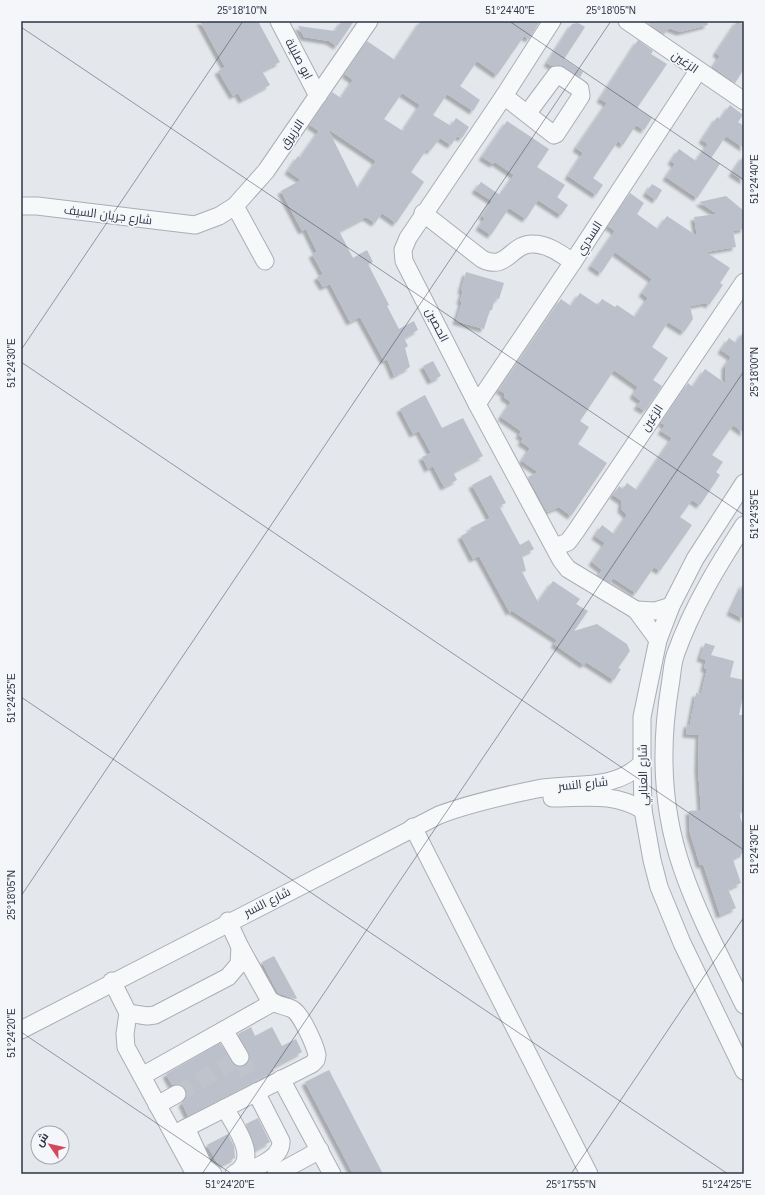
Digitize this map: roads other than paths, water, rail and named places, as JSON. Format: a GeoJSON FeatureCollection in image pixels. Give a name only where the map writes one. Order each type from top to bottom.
{"type":"FeatureCollection","features":[{"type":"Feature","properties":{"kind":"street","name":"ابو صليلة"},"geometry":{"type":"LineString","coordinates":[[279,21],[318,96]]}},
{"type":"Feature","properties":{"kind":"street","name":"الازيرق"},"geometry":{"type":"LineString","coordinates":[[195,225],[219,216],[235,206],[266,171],[369,21]]}},
{"type":"Feature","properties":{"kind":"street","name":"الحصين"},"geometry":{"type":"LineString","coordinates":[[552,21],[504,96],[408,238],[403,250],[404,261],[477,404],[568,569],[636,610],[658,640]]}},
{"type":"Feature","properties":{"kind":"street","name":"الزغين"},"geometry":{"type":"LineString","coordinates":[[627,21],[744,101]]}},
{"type":"Feature","properties":{"kind":"street","name":"السدري"},"geometry":{"type":"LineString","coordinates":[[477,404],[573,262],[698,71]]}},
{"type":"Feature","properties":{"kind":"street"},"geometry":{"type":"LineString","coordinates":[[504,96],[527,114]]}},
{"type":"Feature","properties":{"kind":"street","name":"شارع جريان السيف"},"geometry":{"type":"LineString","coordinates":[[21,206],[37,206],[195,225]]}},
{"type":"Feature","properties":{"kind":"street"},"geometry":{"type":"LineString","coordinates":[[235,206],[265,261]]}},
{"type":"Feature","properties":{"kind":"street"},"geometry":{"type":"LineString","coordinates":[[424,213],[482,259],[491,264],[498,263],[517,249],[532,244],[547,246],[573,262]]}},
{"type":"Feature","properties":{"kind":"street","name":"الزغين"},"geometry":{"type":"LineString","coordinates":[[555,547],[568,542],[576,531],[744,282]]}},
{"type":"Feature","properties":{"kind":"street","name":"شارع العنابي"},"geometry":{"type":"LineString","coordinates":[[744,483],[695,559],[671,606],[658,640],[642,717],[643,810],[652,860],[669,913],[744,1071]]}},
{"type":"Feature","properties":{"kind":"street","name":"شارع العنابي"},"geometry":{"type":"LineString","coordinates":[[744,525],[728,550],[695,609],[675,654],[667,703],[664,770],[668,809],[674,842],[682,868],[694,901],[744,1005]]}},
{"type":"Feature","properties":{"kind":"street","name":"الحصين"},"geometry":{"type":"LineString","coordinates":[[636,610],[655,611],[671,606]]}},
{"type":"Feature","properties":{"kind":"street","name":"شارع النسر"},"geometry":{"type":"LineString","coordinates":[[21,1028],[413,827],[465,805],[545,788],[610,782],[624,777],[642,763]]}},
{"type":"Feature","properties":{"kind":"street","name":"شارع النسر"},"geometry":{"type":"LineString","coordinates":[[520,794],[546,798],[602,796],[624,800],[643,810]]}},
{"type":"Feature","properties":{"kind":"street"},"geometry":{"type":"LineString","coordinates":[[413,827],[589,1174]]}},
{"type":"Feature","properties":{"kind":"street"},"geometry":{"type":"LineString","coordinates":[[180,1131],[225,1108],[255,1089],[281,1079],[312,1064],[318,1055],[297,1013],[290,1008],[272,1003],[240,947],[228,921]]}},
{"type":"Feature","properties":{"kind":"street"},"geometry":{"type":"LineString","coordinates":[[128,1014],[139,1016],[155,1015],[228,977],[239,964],[240,947]]}},
{"type":"Feature","properties":{"kind":"street"},"geometry":{"type":"LineString","coordinates":[[112,981],[128,1014],[125,1041],[129,1052],[157,1105],[180,1131],[204,1167],[213,1174]]}},
{"type":"Feature","properties":{"kind":"street"},"geometry":{"type":"LineString","coordinates":[[142,1076],[272,1003]]}},
{"type":"Feature","properties":{"kind":"street"},"geometry":{"type":"LineString","coordinates":[[224,1030],[240,1057]]}},
{"type":"Feature","properties":{"kind":"street"},"geometry":{"type":"LineString","coordinates":[[281,1079],[332,1174]]}},
{"type":"Feature","properties":{"kind":"street"},"geometry":{"type":"LineString","coordinates":[[235,1174],[249,1170],[278,1154],[282,1145],[282,1140],[255,1089]]}},
{"type":"Feature","properties":{"kind":"street"},"geometry":{"type":"LineString","coordinates":[[157,1105],[177,1094]]}},
{"type":"Feature","properties":{"kind":"street"},"geometry":{"type":"LineString","coordinates":[[225,1108],[247,1149],[245,1163],[235,1174]]}},
{"type":"Feature","properties":{"kind":"street"},"geometry":{"type":"LineString","coordinates":[[180,1131],[195,1174]]}},
{"type":"Feature","properties":{"kind":"street"},"geometry":{"type":"LineString","coordinates":[[276,1174],[297,1169],[320,1150]]}},
{"type":"Feature","properties":{"kind":"tunnel"},"geometry":{"type":"LineString","coordinates":[[177,1094],[240,1057],[253,1083]]}}]}
